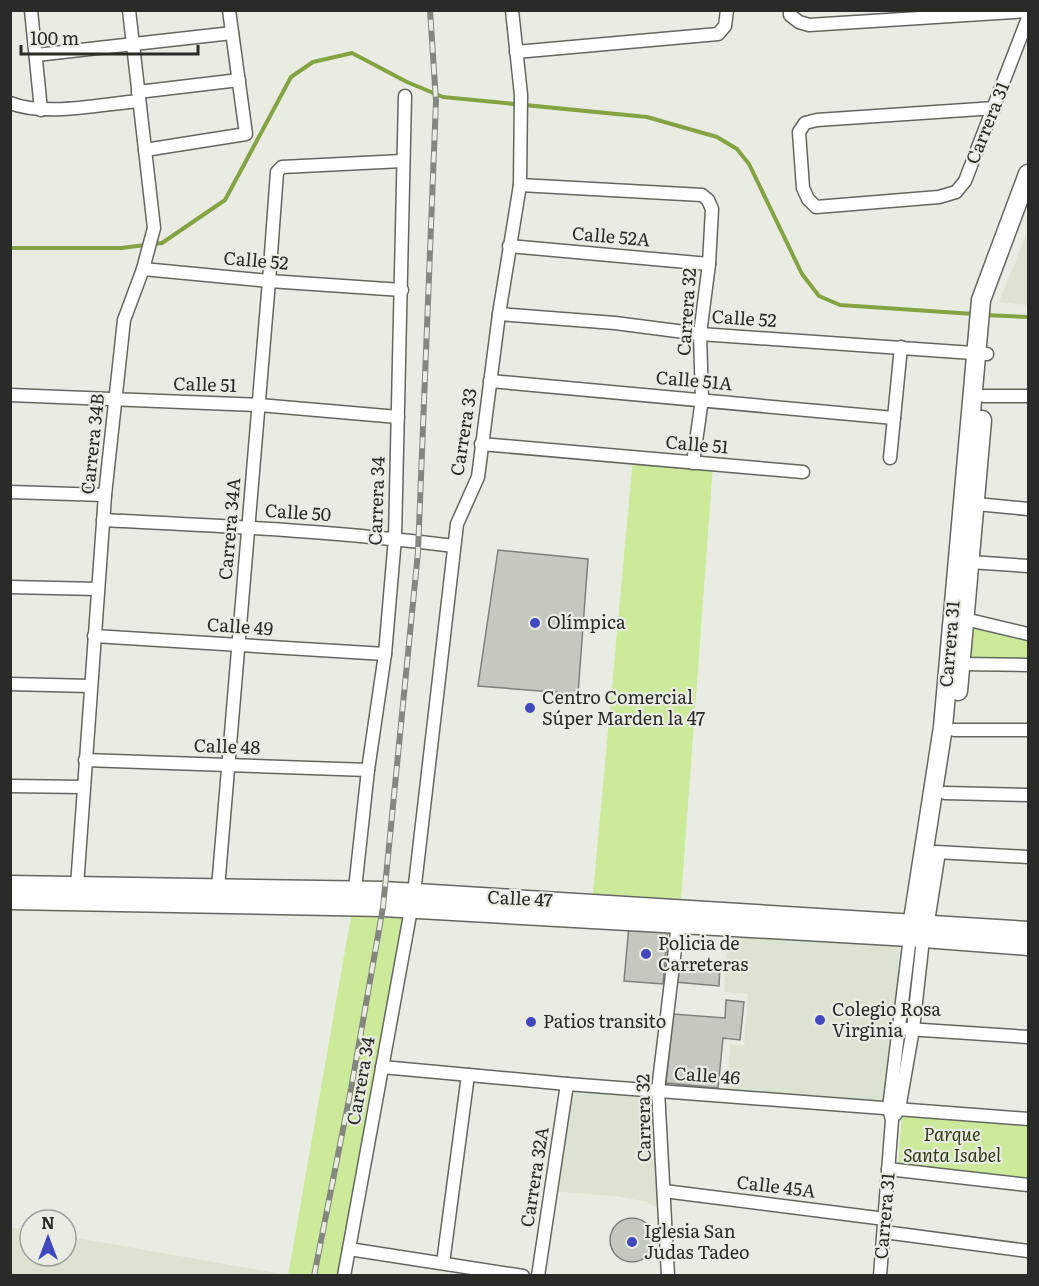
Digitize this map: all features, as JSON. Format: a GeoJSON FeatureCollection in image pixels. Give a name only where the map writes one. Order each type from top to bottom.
{"type":"FeatureCollection","features":[{"type":"Feature","properties":{"kind":"main road","name":"Carrera 31"},"geometry":{"type":"LineString","coordinates":[[986,306],[981,300],[1029,174]]}},
{"type":"Feature","properties":{"kind":"main road","name":"Carrera 31"},"geometry":{"type":"LineString","coordinates":[[917,931],[936,852],[943,727],[986,306],[1029,206]]}},
{"type":"Feature","properties":{"kind":"main road","name":"Carrera 31"},"geometry":{"type":"LineString","coordinates":[[917,931],[954,730],[976,504],[984,396],[982,353]]}},
{"type":"Feature","properties":{"kind":"main road","name":"Calle 47"},"geometry":{"type":"LineString","coordinates":[[10,885],[218,888],[917,931],[1029,946]]}},
{"type":"Feature","properties":{"kind":"main road","name":"Calle 47"},"geometry":{"type":"LineString","coordinates":[[10,900],[354,898]]}},
{"type":"Feature","properties":{"kind":"main road","name":"Calle 47"},"geometry":{"type":"LineString","coordinates":[[412,901],[678,924],[917,931],[1029,931]]}},
{"type":"Feature","properties":{"kind":"street"},"geometry":{"type":"LineString","coordinates":[[31,10],[41,110]]}},
{"type":"Feature","properties":{"kind":"street","name":"Carrera 34B"},"geometry":{"type":"LineString","coordinates":[[77,886],[105,495],[124,320],[143,269],[154,228],[129,10]]}},
{"type":"Feature","properties":{"kind":"street"},"geometry":{"type":"LineString","coordinates":[[145,150],[246,134],[230,10]]}},
{"type":"Feature","properties":{"kind":"street","name":"Carrera 33"},"geometry":{"type":"LineString","coordinates":[[412,901],[457,524],[478,477],[499,314],[519,185],[521,95],[512,10]]}},
{"type":"Feature","properties":{"kind":"street"},"geometry":{"type":"LineString","coordinates":[[516,52],[718,34],[725,26],[727,10]]}},
{"type":"Feature","properties":{"kind":"street"},"geometry":{"type":"LineString","coordinates":[[790,10],[790,15],[809,26],[1029,11]]}},
{"type":"Feature","properties":{"kind":"street","name":"Carrera 31"},"geometry":{"type":"LineString","coordinates":[[995,108],[817,120],[805,123],[799,132],[803,188],[808,200],[816,207],[939,196],[956,192],[965,181],[995,108],[1029,18]]}},
{"type":"Feature","properties":{"kind":"street"},"geometry":{"type":"LineString","coordinates":[[36,55],[232,33]]}},
{"type":"Feature","properties":{"kind":"street"},"geometry":{"type":"LineString","coordinates":[[10,103],[23,108],[41,110],[238,80]]}},
{"type":"Feature","properties":{"kind":"street","name":"Carrera 34"},"geometry":{"type":"LineString","coordinates":[[354,898],[368,770],[385,654],[395,538],[405,96]]}},
{"type":"Feature","properties":{"kind":"street","name":"Carrera 34A"},"geometry":{"type":"LineString","coordinates":[[218,888],[277,172],[280,168],[285,167],[402,161]]}},
{"type":"Feature","properties":{"kind":"street","name":"Carrera 32"},"geometry":{"type":"LineString","coordinates":[[519,185],[702,195],[708,200],[712,209],[709,264],[700,334],[702,399],[693,463]]}},
{"type":"Feature","properties":{"kind":"street","name":"Calle 52A"},"geometry":{"type":"LineString","coordinates":[[509,246],[709,264]]}},
{"type":"Feature","properties":{"kind":"street","name":"Calle 52"},"geometry":{"type":"LineString","coordinates":[[143,269],[402,290]]}},
{"type":"Feature","properties":{"kind":"street","name":"Calle 52"},"geometry":{"type":"LineString","coordinates":[[499,314],[615,323],[700,334],[982,353]]}},
{"type":"Feature","properties":{"kind":"street"},"geometry":{"type":"LineString","coordinates":[[890,458],[901,347]]}},
{"type":"Feature","properties":{"kind":"street","name":"Calle 51A"},"geometry":{"type":"LineString","coordinates":[[490,381],[894,418]]}},
{"type":"Feature","properties":{"kind":"street","name":"Calle 51"},"geometry":{"type":"LineString","coordinates":[[10,395],[259,405],[398,417]]}},
{"type":"Feature","properties":{"kind":"street"},"geometry":{"type":"LineString","coordinates":[[984,396],[1029,396]]}},
{"type":"Feature","properties":{"kind":"street","name":"Calle 51"},"geometry":{"type":"LineString","coordinates":[[481,444],[803,472]]}},
{"type":"Feature","properties":{"kind":"street"},"geometry":{"type":"LineString","coordinates":[[10,492],[105,495]]}},
{"type":"Feature","properties":{"kind":"street"},"geometry":{"type":"LineString","coordinates":[[976,504],[1029,509]]}},
{"type":"Feature","properties":{"kind":"street","name":"Calle 50"},"geometry":{"type":"LineString","coordinates":[[103,520],[395,538],[454,546]]}},
{"type":"Feature","properties":{"kind":"street"},"geometry":{"type":"LineString","coordinates":[[970,562],[1029,567]]}},
{"type":"Feature","properties":{"kind":"street"},"geometry":{"type":"LineString","coordinates":[[10,587],[98,589]]}},
{"type":"Feature","properties":{"kind":"street"},"geometry":{"type":"LineString","coordinates":[[965,619],[1029,634]]}},
{"type":"Feature","properties":{"kind":"street","name":"Calle 49"},"geometry":{"type":"LineString","coordinates":[[94,636],[385,654]]}},
{"type":"Feature","properties":{"kind":"street"},"geometry":{"type":"LineString","coordinates":[[961,664],[1029,665]]}},
{"type":"Feature","properties":{"kind":"street"},"geometry":{"type":"LineString","coordinates":[[10,684],[90,686]]}},
{"type":"Feature","properties":{"kind":"street"},"geometry":{"type":"LineString","coordinates":[[954,730],[1029,730]]}},
{"type":"Feature","properties":{"kind":"street","name":"Calle 48"},"geometry":{"type":"LineString","coordinates":[[85,760],[368,770]]}},
{"type":"Feature","properties":{"kind":"street"},"geometry":{"type":"LineString","coordinates":[[10,786],[83,787]]}},
{"type":"Feature","properties":{"kind":"street"},"geometry":{"type":"LineString","coordinates":[[940,800],[1029,795]]}},
{"type":"Feature","properties":{"kind":"street"},"geometry":{"type":"LineString","coordinates":[[936,852],[1029,856]]}},
{"type":"Feature","properties":{"kind":"street","name":"Carrera 34"},"geometry":{"type":"LineString","coordinates":[[344,1275],[412,901]]}},
{"type":"Feature","properties":{"kind":"street","name":"Carrera 32"},"geometry":{"type":"LineString","coordinates":[[668,1275],[658,1090],[678,924]]}},
{"type":"Feature","properties":{"kind":"street","name":"Carrera 31"},"geometry":{"type":"LineString","coordinates":[[880,1275],[898,1028],[917,931]]}},
{"type":"Feature","properties":{"kind":"street","name":"Carrera 31"},"geometry":{"type":"LineString","coordinates":[[893,1112],[913,1029],[917,931]]}},
{"type":"Feature","properties":{"kind":"street"},"geometry":{"type":"LineString","coordinates":[[898,1028],[1029,1037]]}},
{"type":"Feature","properties":{"kind":"street","name":"Calle 46"},"geometry":{"type":"LineString","coordinates":[[382,1067],[893,1112],[1029,1119]]}},
{"type":"Feature","properties":{"kind":"street"},"geometry":{"type":"LineString","coordinates":[[443,1263],[468,1075]]}},
{"type":"Feature","properties":{"kind":"street","name":"Carrera 32A"},"geometry":{"type":"LineString","coordinates":[[538,1275],[567,1084]]}},
{"type":"Feature","properties":{"kind":"street"},"geometry":{"type":"LineString","coordinates":[[888,1169],[1029,1185]]}},
{"type":"Feature","properties":{"kind":"street","name":"Calle 45A"},"geometry":{"type":"LineString","coordinates":[[664,1191],[885,1219]]}},
{"type":"Feature","properties":{"kind":"street"},"geometry":{"type":"LineString","coordinates":[[884,1232],[1029,1251]]}},
{"type":"Feature","properties":{"kind":"street"},"geometry":{"type":"LineString","coordinates":[[349,1249],[523,1275]]}},
{"type":"Feature","properties":{"kind":"shaded area"},"geometry":{"type":"Polygon","coordinates":[[[1028,230],[1028,305],[999,302],[1028,230]]]}},
{"type":"Feature","properties":{"kind":"shaded area","name":"Colegio Rosa Virginia"},"geometry":{"type":"Polygon","coordinates":[[[728,932],[900,945],[888,1105],[727,1093],[730,1045],[744,1046],[748,994],[724,992],[728,932]]]}},
{"type":"Feature","properties":{"kind":"shaded area"},"geometry":{"type":"Polygon","coordinates":[[[567,1084],[658,1090],[665,1211],[647,1202],[615,1196],[551,1191],[567,1084]]]}},
{"type":"Feature","properties":{"kind":"shaded area"},"geometry":{"type":"Polygon","coordinates":[[[10,1227],[18,1228],[18,1268],[78,1268],[78,1238],[288,1275],[11,1275],[10,1227]]]}},
{"type":"Feature","properties":{"kind":"green space"},"geometry":{"type":"Polygon","coordinates":[[[633,458],[713,465],[681,899],[593,894],[633,458]]]}},
{"type":"Feature","properties":{"kind":"green space"},"geometry":{"type":"Polygon","coordinates":[[[965,619],[1028,632],[1028,665],[961,664],[965,619]]]}},
{"type":"Feature","properties":{"kind":"green space"},"geometry":{"type":"Polygon","coordinates":[[[353,905],[411,908],[344,1275],[288,1276],[353,905]]]}},
{"type":"Feature","properties":{"kind":"green space","name":"Parque Santa Isabel"},"geometry":{"type":"Polygon","coordinates":[[[902,1115],[1028,1125],[1028,1178],[898,1168],[902,1115]]]}},
{"type":"Feature","properties":{"kind":"building","name":"Olímpica"},"geometry":{"type":"Polygon","coordinates":[[[498,550],[588,559],[578,694],[478,686],[498,550]]]}},
{"type":"Feature","properties":{"kind":"building","name":"Policia de Carreteras"},"geometry":{"type":"Polygon","coordinates":[[[629,925],[668,928],[663,984],[624,981],[629,925]]]}},
{"type":"Feature","properties":{"kind":"building"},"geometry":{"type":"Polygon","coordinates":[[[677,963],[720,966],[719,986],[675,982],[677,963]]]}},
{"type":"Feature","properties":{"kind":"building"},"geometry":{"type":"Polygon","coordinates":[[[726,1000],[744,1002],[740,1040],[723,1038],[718,1088],[666,1083],[673,1014],[725,1018],[726,1000]]]}},
{"type":"Feature","properties":{"kind":"building","name":"Iglesia San Judas Tadeo"},"geometry":{"type":"Polygon","coordinates":[[[632,1218],[647,1225],[654,1240],[647,1255],[632,1262],[617,1255],[610,1240],[617,1225],[632,1218]]]}},
{"type":"Feature","properties":{"kind":"waterway"},"geometry":{"type":"LineString","coordinates":[[10,248],[121,248],[162,243],[225,200],[291,77],[313,62],[352,53],[407,82],[443,97],[647,117],[717,137],[737,149],[749,164],[802,274],[819,296],[840,305],[974,314]]}},
{"type":"Feature","properties":{"kind":"waterway"},"geometry":{"type":"LineString","coordinates":[[984,315],[1028,317]]}},
{"type":"Feature","properties":{"kind":"railway"},"geometry":{"type":"LineString","coordinates":[[314,1276],[351,1089],[383,907],[418,552],[436,101],[430,10]]}},
{"type":"Feature","properties":{"kind":"place","name":"Olímpica"},"geometry":{"type":"Point","coordinates":[535,623]}},
{"type":"Feature","properties":{"kind":"place","name":"Centro Comercial Súper Marden la 47"},"geometry":{"type":"Point","coordinates":[530,708]}},
{"type":"Feature","properties":{"kind":"place","name":"Policia de Carreteras"},"geometry":{"type":"Point","coordinates":[646,954]}},
{"type":"Feature","properties":{"kind":"place","name":"Colegio Rosa Virginia"},"geometry":{"type":"Point","coordinates":[820,1020]}},
{"type":"Feature","properties":{"kind":"place","name":"Patios transito"},"geometry":{"type":"Point","coordinates":[531,1022]}},
{"type":"Feature","properties":{"kind":"place","name":"Iglesia San Judas Tadeo"},"geometry":{"type":"Point","coordinates":[632,1242]}}]}
